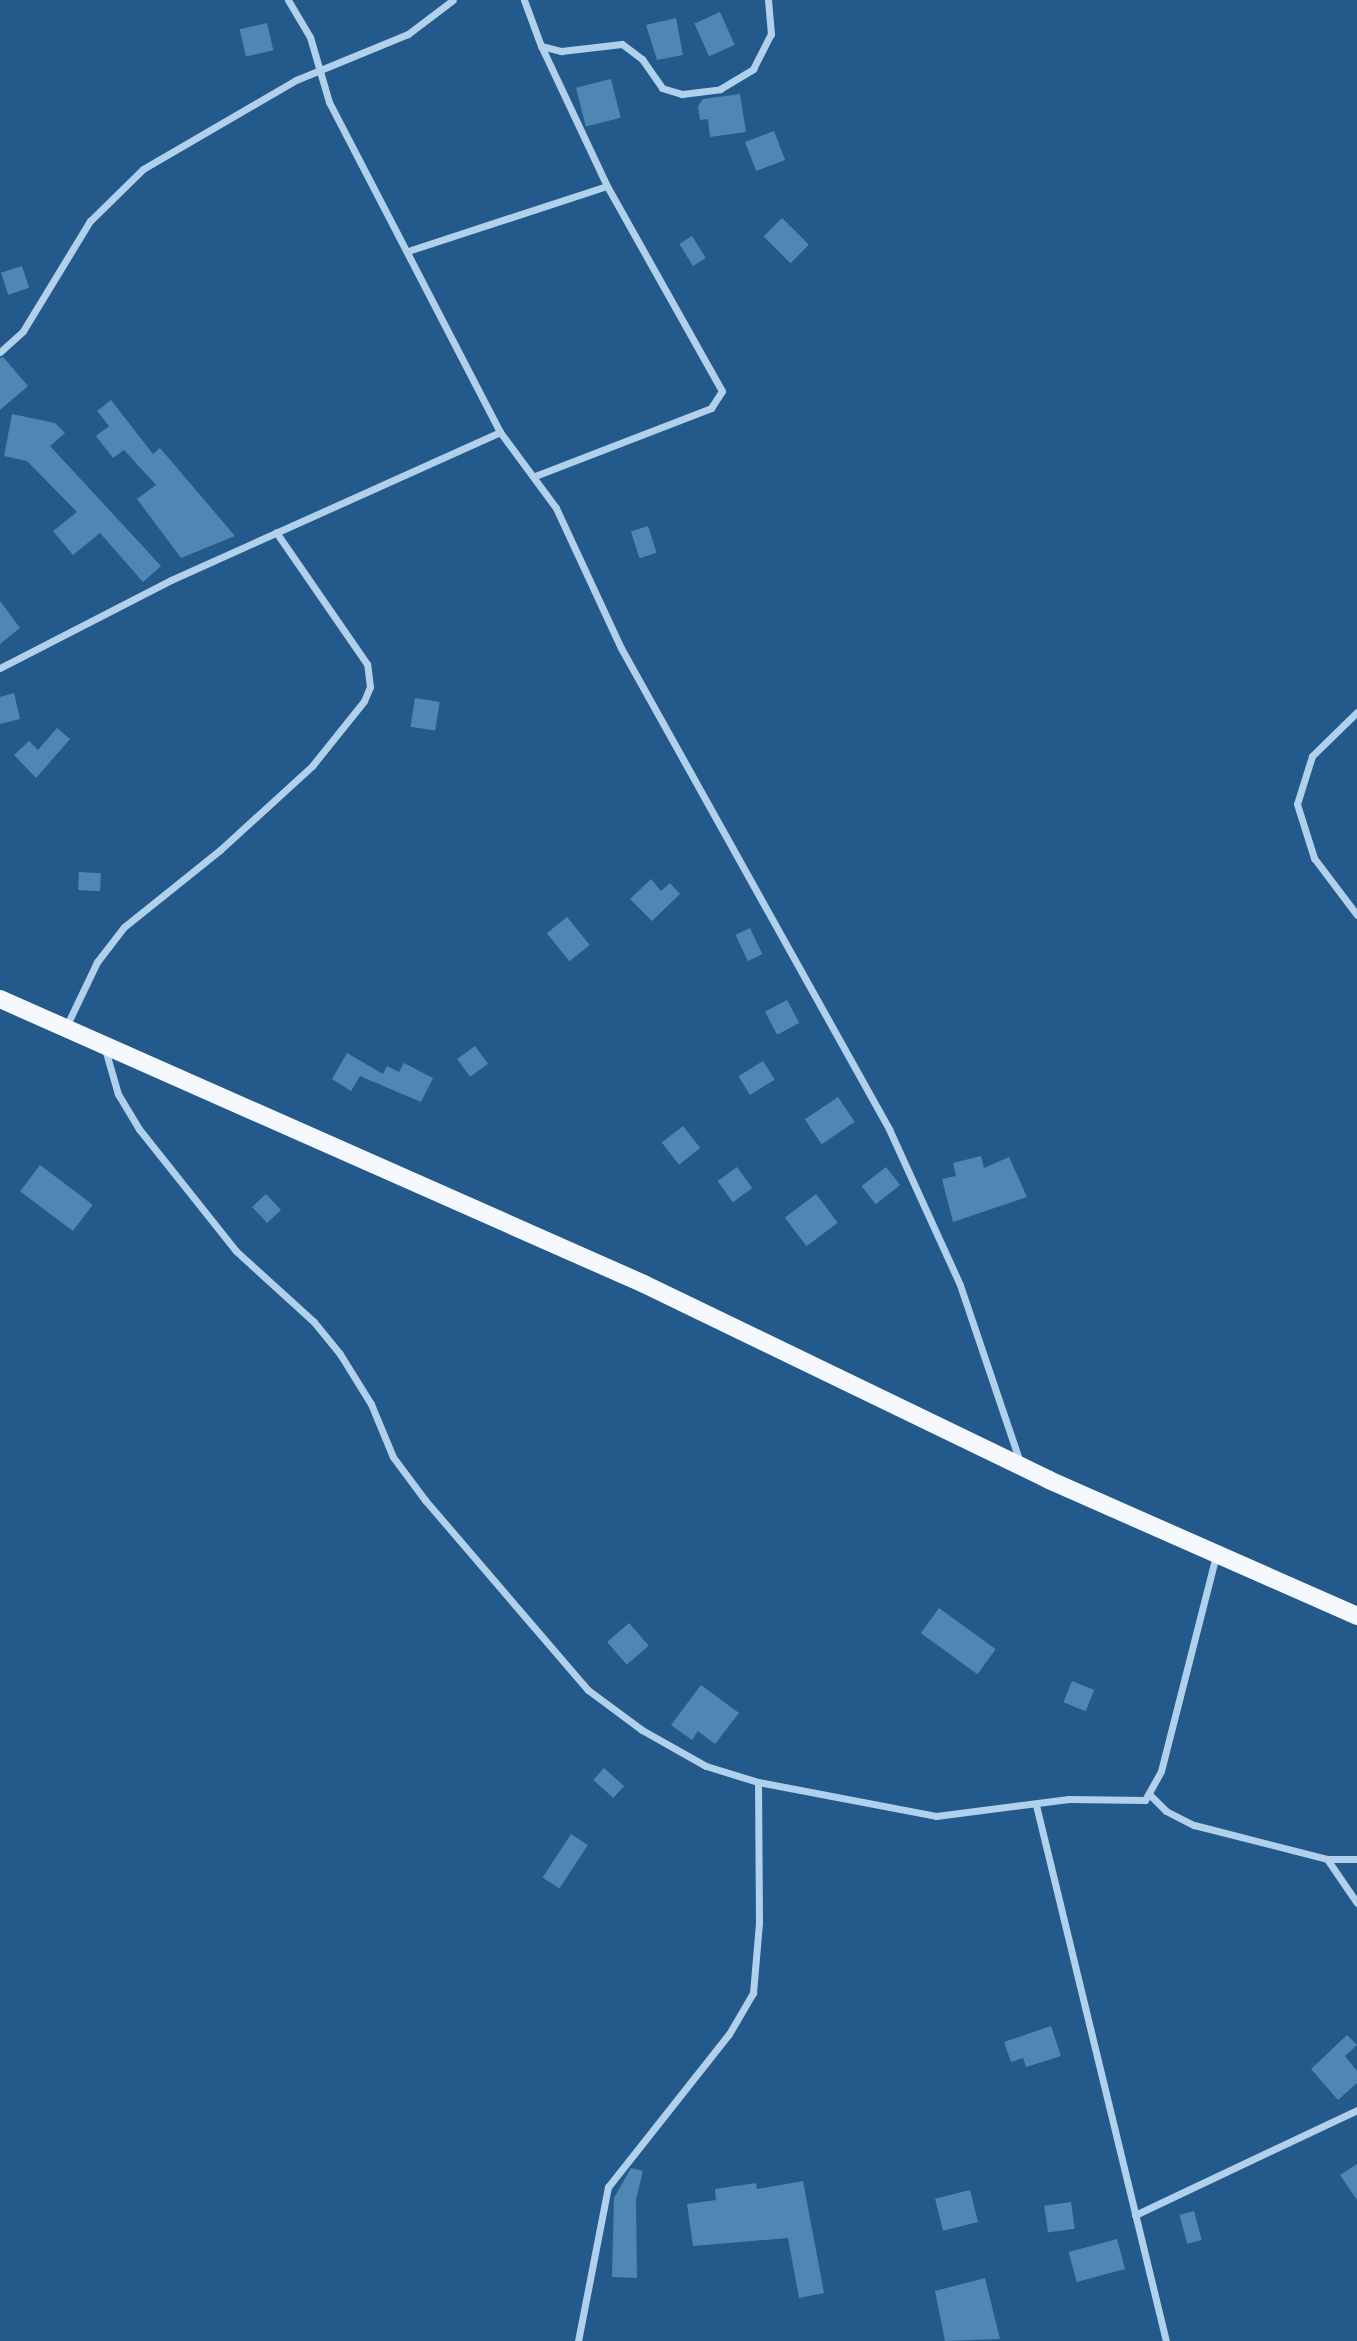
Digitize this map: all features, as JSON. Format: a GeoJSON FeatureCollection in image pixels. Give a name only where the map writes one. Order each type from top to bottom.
{"type":"FeatureCollection","features":[{"type":"Feature","properties":{"kind":"main road"},"geometry":{"type":"LineString","coordinates":[[0,999],[105,1049],[644,1284],[1020,1464],[1216,1555],[1357,1616]]}},
{"type":"Feature","properties":{"kind":"street"},"geometry":{"type":"LineString","coordinates":[[288,0],[322,69],[329,102],[411,250],[500,432],[535,476],[570,535],[621,648],[906,1163],[960,1285],[1020,1464]]}},
{"type":"Feature","properties":{"kind":"street"},"geometry":{"type":"LineString","coordinates":[[0,352],[23,331],[90,221],[113,193],[172,150],[322,69],[408,34],[453,0]]}},
{"type":"Feature","properties":{"kind":"street"},"geometry":{"type":"LineString","coordinates":[[524,0],[541,46],[607,186],[716,372],[722,397],[711,408],[535,476]]}},
{"type":"Feature","properties":{"kind":"street"},"geometry":{"type":"LineString","coordinates":[[541,46],[561,51],[622,44],[642,58],[662,88],[702,93],[737,80],[765,53],[771,34],[768,0]]}},
{"type":"Feature","properties":{"kind":"street"},"geometry":{"type":"LineString","coordinates":[[411,250],[607,186]]}},
{"type":"Feature","properties":{"kind":"street"},"geometry":{"type":"LineString","coordinates":[[0,668],[276,532],[500,432]]}},
{"type":"Feature","properties":{"kind":"street"},"geometry":{"type":"LineString","coordinates":[[65,1029],[97,962],[124,927],[220,850],[312,766],[364,701],[370,687],[367,664],[276,532]]}},
{"type":"Feature","properties":{"kind":"street"},"geometry":{"type":"LineString","coordinates":[[1357,712],[1312,756],[1303,772],[1297,804],[1314,858],[1357,915]]}},
{"type":"Feature","properties":{"kind":"street"},"geometry":{"type":"LineString","coordinates":[[105,1049],[118,1094],[139,1129],[236,1251],[314,1322],[340,1354],[405,1475],[588,1690],[632,1723],[706,1766],[758,1782],[936,1816],[1078,1799],[1125,1802],[1151,1796]]}},
{"type":"Feature","properties":{"kind":"street"},"geometry":{"type":"LineString","coordinates":[[1151,1796],[1216,1555]]}},
{"type":"Feature","properties":{"kind":"street"},"geometry":{"type":"LineString","coordinates":[[578,2341],[608,2187],[729,2034],[753,1993],[758,1782]]}},
{"type":"Feature","properties":{"kind":"street"},"geometry":{"type":"LineString","coordinates":[[1151,1796],[1166,1811],[1194,1825],[1327,1859],[1357,1859]]}},
{"type":"Feature","properties":{"kind":"street"},"geometry":{"type":"LineString","coordinates":[[1035,1805],[1166,2341]]}},
{"type":"Feature","properties":{"kind":"street"},"geometry":{"type":"LineString","coordinates":[[1327,1859],[1357,1903]]}},
{"type":"Feature","properties":{"kind":"street"},"geometry":{"type":"LineString","coordinates":[[1135,2215],[1357,2110]]}},
{"type":"Feature","properties":{"kind":"building"},"geometry":{"type":"Polygon","coordinates":[[[720,12],[735,45],[709,56],[694,23],[720,12]]]}},
{"type":"Feature","properties":{"kind":"building"},"geometry":{"type":"Polygon","coordinates":[[[676,18],[683,55],[657,60],[646,25],[676,18]]]}},
{"type":"Feature","properties":{"kind":"building"},"geometry":{"type":"Polygon","coordinates":[[[267,23],[273,50],[246,57],[240,29],[267,23]]]}},
{"type":"Feature","properties":{"kind":"building"},"geometry":{"type":"Polygon","coordinates":[[[611,79],[621,118],[586,127],[576,88],[611,79]]]}},
{"type":"Feature","properties":{"kind":"building"},"geometry":{"type":"Polygon","coordinates":[[[740,94],[746,132],[710,137],[708,119],[700,120],[698,106],[703,99],[740,94]]]}},
{"type":"Feature","properties":{"kind":"building"},"geometry":{"type":"Polygon","coordinates":[[[774,131],[785,160],[756,171],[745,142],[774,131]]]}},
{"type":"Feature","properties":{"kind":"building"},"geometry":{"type":"Polygon","coordinates":[[[782,218],[809,245],[790,263],[764,236],[782,218]]]}},
{"type":"Feature","properties":{"kind":"building"},"geometry":{"type":"Polygon","coordinates":[[[692,236],[706,258],[693,266],[679,244],[692,236]]]}},
{"type":"Feature","properties":{"kind":"building"},"geometry":{"type":"Polygon","coordinates":[[[22,266],[29,288],[8,295],[1,273],[22,266]]]}},
{"type":"Feature","properties":{"kind":"building"},"geometry":{"type":"Polygon","coordinates":[[[3,357],[28,386],[0,410],[0,358],[3,357]]]}},
{"type":"Feature","properties":{"kind":"building"},"geometry":{"type":"Polygon","coordinates":[[[111,400],[153,454],[160,448],[235,536],[181,558],[137,499],[156,485],[124,450],[113,458],[96,436],[109,426],[97,411],[111,400]]]}},
{"type":"Feature","properties":{"kind":"building"},"geometry":{"type":"Polygon","coordinates":[[[12,414],[55,423],[65,433],[50,446],[161,566],[143,582],[100,533],[73,555],[53,531],[77,512],[27,461],[4,456],[12,414]]]}},
{"type":"Feature","properties":{"kind":"building"},"geometry":{"type":"Polygon","coordinates":[[[648,526],[657,553],[640,558],[631,532],[648,526]]]}},
{"type":"Feature","properties":{"kind":"building"},"geometry":{"type":"Polygon","coordinates":[[[0,601],[20,628],[0,644],[0,601]]]}},
{"type":"Feature","properties":{"kind":"building"},"geometry":{"type":"Polygon","coordinates":[[[14,693],[20,719],[0,724],[0,697],[14,693]]]}},
{"type":"Feature","properties":{"kind":"building"},"geometry":{"type":"Polygon","coordinates":[[[415,698],[440,702],[435,731],[410,727],[415,698]]]}},
{"type":"Feature","properties":{"kind":"building"},"geometry":{"type":"Polygon","coordinates":[[[57,728],[70,739],[36,778],[14,755],[29,741],[38,750],[57,728]]]}},
{"type":"Feature","properties":{"kind":"building"},"geometry":{"type":"Polygon","coordinates":[[[79,872],[101,873],[100,891],[78,890],[79,872]]]}},
{"type":"Feature","properties":{"kind":"building"},"geometry":{"type":"Polygon","coordinates":[[[651,879],[661,891],[670,883],[680,894],[652,921],[630,899],[651,879]]]}},
{"type":"Feature","properties":{"kind":"building"},"geometry":{"type":"Polygon","coordinates":[[[567,917],[590,945],[569,961],[547,933],[567,917]]]}},
{"type":"Feature","properties":{"kind":"building"},"geometry":{"type":"Polygon","coordinates":[[[750,928],[762,954],[748,961],[735,935],[750,928]]]}},
{"type":"Feature","properties":{"kind":"building"},"geometry":{"type":"Polygon","coordinates":[[[787,1000],[799,1023],[777,1035],[765,1012],[787,1000]]]}},
{"type":"Feature","properties":{"kind":"building"},"geometry":{"type":"Polygon","coordinates":[[[475,1046],[488,1064],[470,1077],[457,1059],[475,1046]]]}},
{"type":"Feature","properties":{"kind":"building"},"geometry":{"type":"Polygon","coordinates":[[[347,1053],[383,1074],[387,1066],[399,1072],[404,1063],[433,1078],[421,1102],[360,1076],[351,1091],[332,1079],[347,1053]]]}},
{"type":"Feature","properties":{"kind":"building"},"geometry":{"type":"Polygon","coordinates":[[[763,1061],[775,1080],[750,1095],[738,1076],[763,1061]]]}},
{"type":"Feature","properties":{"kind":"building"},"geometry":{"type":"Polygon","coordinates":[[[838,1097],[855,1122],[822,1144],[805,1119],[838,1097]]]}},
{"type":"Feature","properties":{"kind":"building"},"geometry":{"type":"Polygon","coordinates":[[[683,1126],[700,1148],[679,1165],[662,1143],[683,1126]]]}},
{"type":"Feature","properties":{"kind":"building"},"geometry":{"type":"Polygon","coordinates":[[[981,1156],[984,1168],[1009,1157],[1027,1197],[953,1222],[942,1179],[956,1176],[953,1163],[981,1156]]]}},
{"type":"Feature","properties":{"kind":"building"},"geometry":{"type":"Polygon","coordinates":[[[40,1165],[93,1205],[73,1231],[20,1191],[40,1165]]]}},
{"type":"Feature","properties":{"kind":"building"},"geometry":{"type":"Polygon","coordinates":[[[737,1167],[752,1188],[733,1202],[718,1181],[737,1167]]]}},
{"type":"Feature","properties":{"kind":"building"},"geometry":{"type":"Polygon","coordinates":[[[886,1167],[900,1185],[876,1204],[862,1186],[886,1167]]]}},
{"type":"Feature","properties":{"kind":"building"},"geometry":{"type":"Polygon","coordinates":[[[266,1194],[281,1210],[267,1223],[252,1207],[266,1194]]]}},
{"type":"Feature","properties":{"kind":"building"},"geometry":{"type":"Polygon","coordinates":[[[816,1194],[838,1223],[807,1246],[785,1217],[816,1194]]]}},
{"type":"Feature","properties":{"kind":"building"},"geometry":{"type":"Polygon","coordinates":[[[939,1608],[996,1649],[977,1674],[921,1633],[939,1608]]]}},
{"type":"Feature","properties":{"kind":"building"},"geometry":{"type":"Polygon","coordinates":[[[629,1623],[649,1646],[627,1665],[607,1642],[629,1623]]]}},
{"type":"Feature","properties":{"kind":"building"},"geometry":{"type":"Polygon","coordinates":[[[1072,1681],[1094,1690],[1086,1711],[1063,1702],[1072,1681]]]}},
{"type":"Feature","properties":{"kind":"building"},"geometry":{"type":"Polygon","coordinates":[[[701,1685],[739,1713],[715,1744],[698,1731],[692,1740],[671,1725],[701,1685]]]}},
{"type":"Feature","properties":{"kind":"building"},"geometry":{"type":"Polygon","coordinates":[[[604,1768],[624,1786],[613,1798],[593,1780],[604,1768]]]}},
{"type":"Feature","properties":{"kind":"building"},"geometry":{"type":"Polygon","coordinates":[[[571,1834],[588,1845],[559,1889],[543,1878],[571,1834]]]}},
{"type":"Feature","properties":{"kind":"building"},"geometry":{"type":"Polygon","coordinates":[[[1051,2026],[1061,2056],[1026,2067],[1023,2058],[1011,2062],[1004,2042],[1051,2026]]]}},
{"type":"Feature","properties":{"kind":"building"},"geometry":{"type":"Polygon","coordinates":[[[1347,2035],[1357,2045],[1345,2056],[1357,2071],[1357,2083],[1338,2100],[1311,2069],[1347,2035]]]}},
{"type":"Feature","properties":{"kind":"building"},"geometry":{"type":"Polygon","coordinates":[[[1357,2164],[1357,2200],[1340,2175],[1357,2164]]]}},
{"type":"Feature","properties":{"kind":"building"},"geometry":{"type":"Polygon","coordinates":[[[631,2168],[643,2171],[636,2199],[637,2278],[612,2277],[614,2198],[631,2168]]]}},
{"type":"Feature","properties":{"kind":"building"},"geometry":{"type":"Polygon","coordinates":[[[803,2181],[824,2293],[799,2298],[788,2238],[693,2246],[687,2204],[716,2200],[715,2189],[756,2183],[757,2189],[803,2181]]]}},
{"type":"Feature","properties":{"kind":"building"},"geometry":{"type":"Polygon","coordinates":[[[970,2190],[978,2222],[943,2231],[935,2199],[970,2190]]]}},
{"type":"Feature","properties":{"kind":"building"},"geometry":{"type":"Polygon","coordinates":[[[1071,2202],[1075,2229],[1048,2232],[1044,2206],[1071,2202]]]}},
{"type":"Feature","properties":{"kind":"building"},"geometry":{"type":"Polygon","coordinates":[[[1194,2211],[1202,2240],[1187,2244],[1180,2215],[1194,2211]]]}},
{"type":"Feature","properties":{"kind":"building"},"geometry":{"type":"Polygon","coordinates":[[[1117,2239],[1125,2269],[1077,2282],[1069,2252],[1117,2239]]]}},
{"type":"Feature","properties":{"kind":"building"},"geometry":{"type":"Polygon","coordinates":[[[985,2278],[1000,2339],[945,2341],[935,2291],[985,2278]]]}}]}
